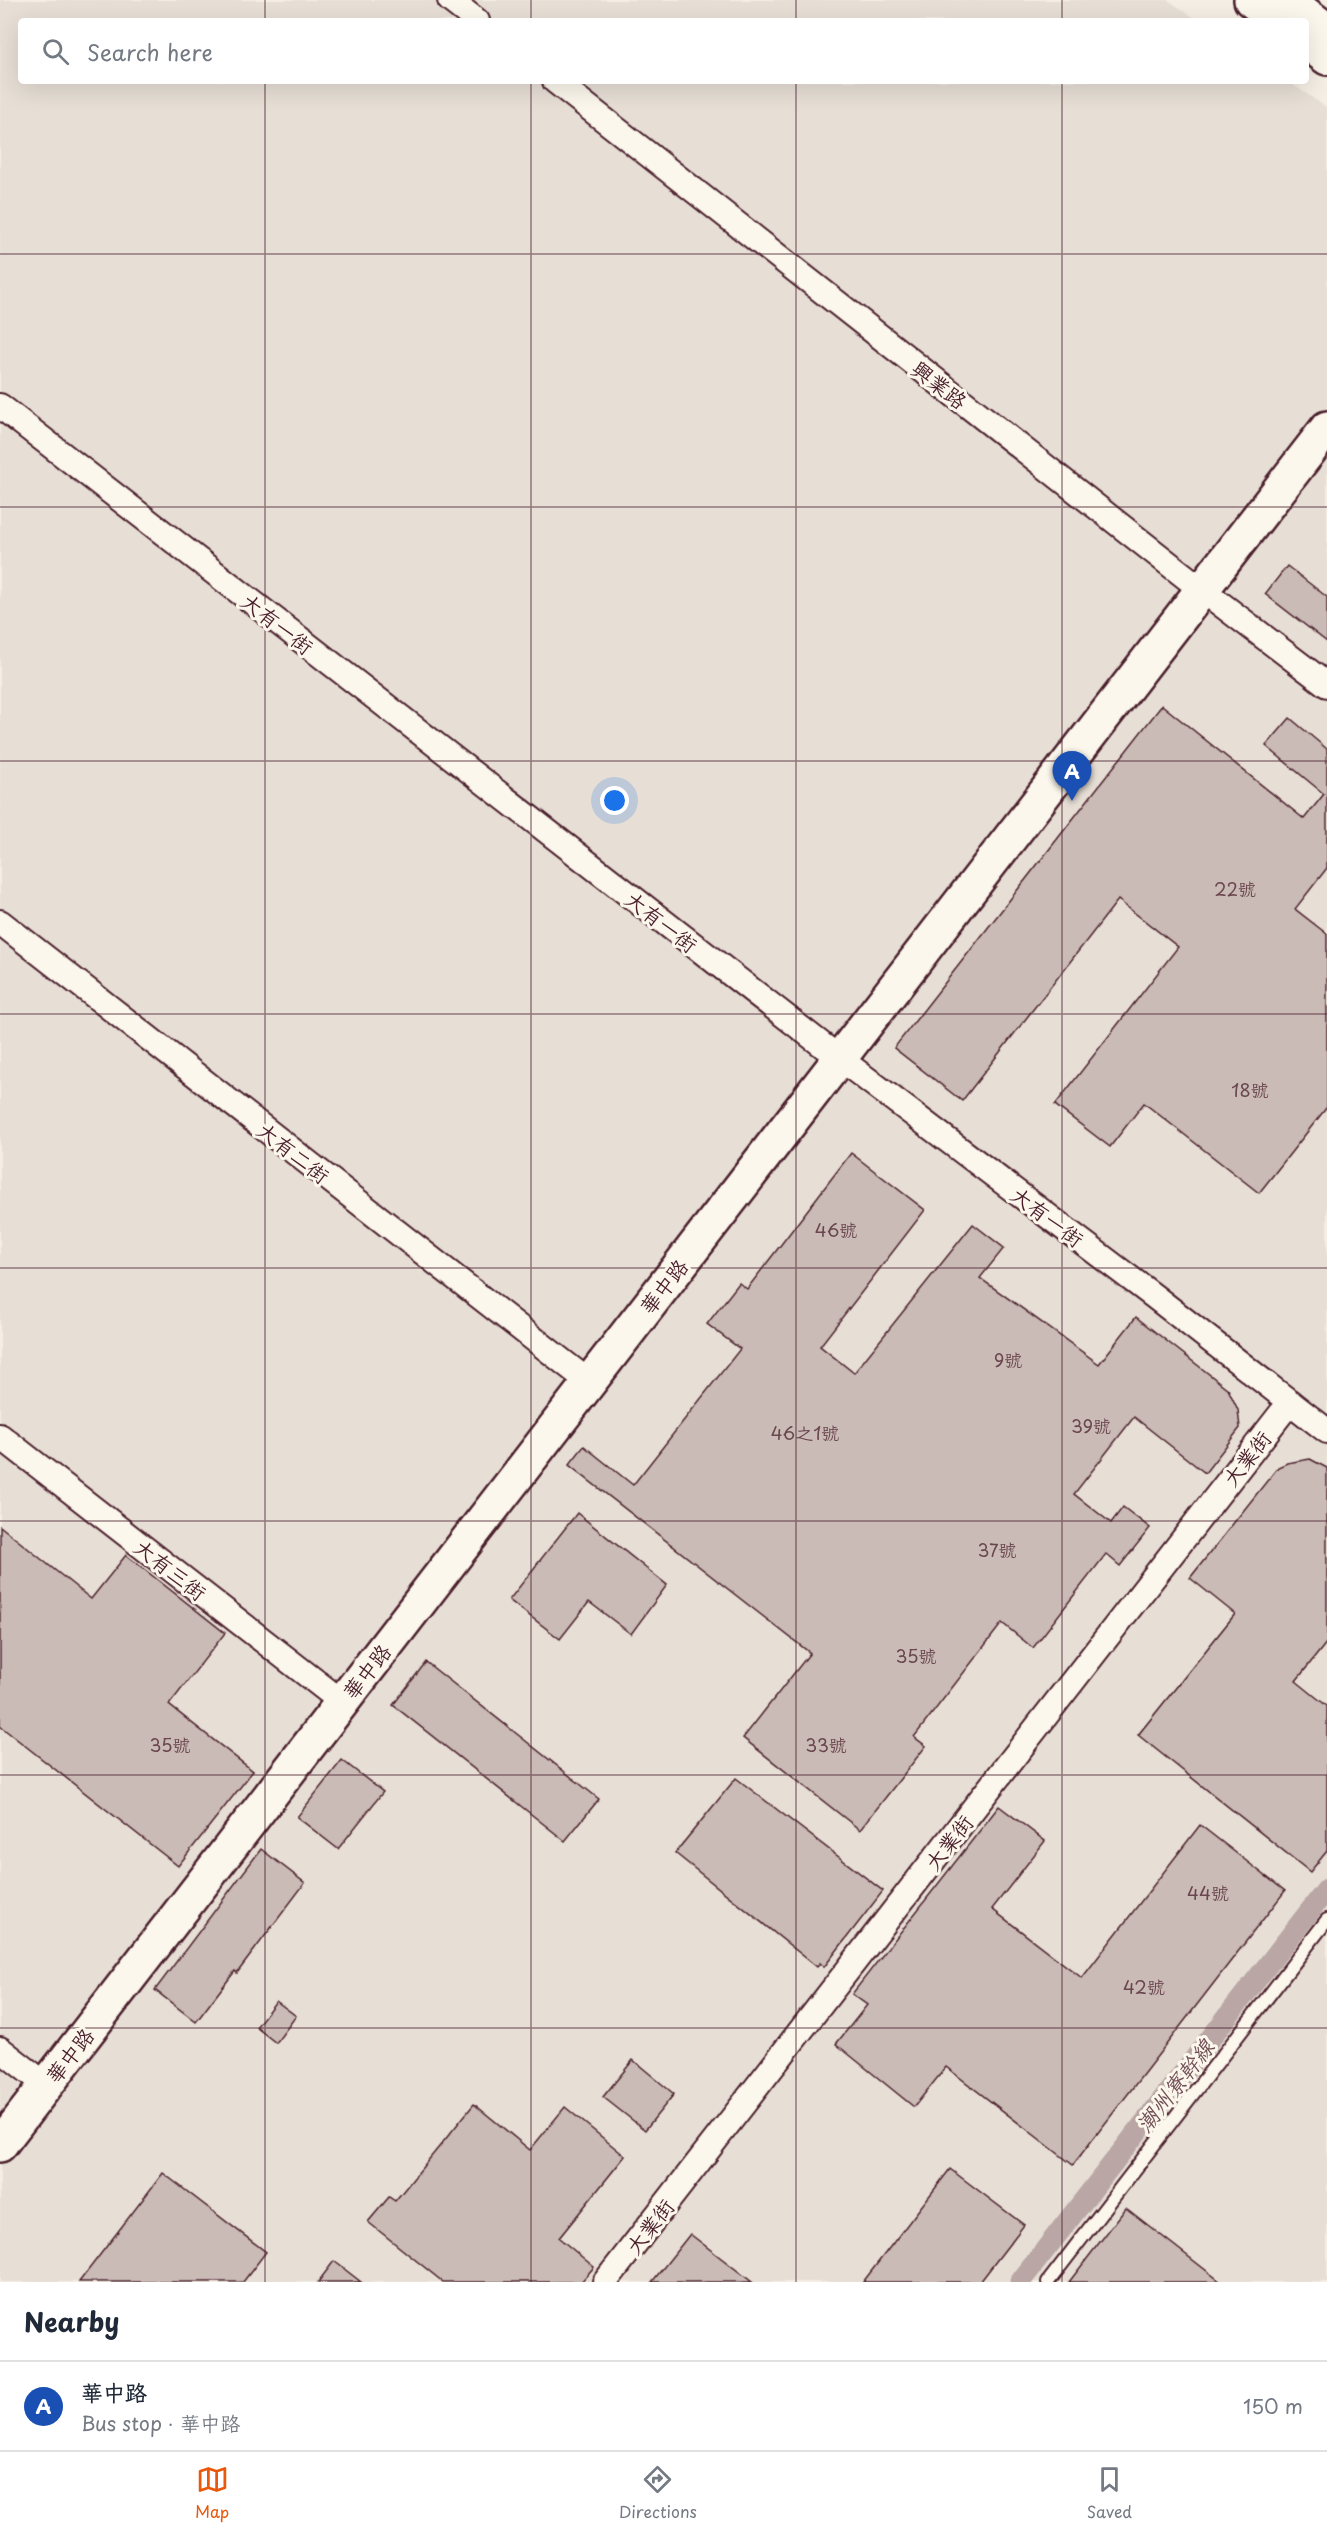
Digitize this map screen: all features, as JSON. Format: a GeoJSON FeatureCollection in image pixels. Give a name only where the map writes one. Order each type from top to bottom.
{"type":"FeatureCollection","features":[{"type":"Feature","properties":{"kind":"main road"},"geometry":{"type":"LineString","coordinates":[[1251,0],[1274,18]]}},
{"type":"Feature","properties":{"kind":"main road"},"geometry":{"type":"LineString","coordinates":[[1287,0],[1327,30]]}},
{"type":"Feature","properties":{"kind":"main road"},"geometry":{"type":"LineString","coordinates":[[1309,44],[1327,58]]}},
{"type":"Feature","properties":{"kind":"main road","name":"華中路"},"geometry":{"type":"LineString","coordinates":[[0,2145],[1327,428]]}},
{"type":"Feature","properties":{"kind":"street"},"geometry":{"type":"LineString","coordinates":[[450,0],[473,18]]}},
{"type":"Feature","properties":{"kind":"street","name":"興業路"},"geometry":{"type":"LineString","coordinates":[[559,84],[1201,589],[1327,685]]}},
{"type":"Feature","properties":{"kind":"street","name":"大有一街"},"geometry":{"type":"LineString","coordinates":[[0,406],[838,1058],[1327,1431]]}},
{"type":"Feature","properties":{"kind":"street","name":"大有二街"},"geometry":{"type":"LineString","coordinates":[[0,922],[589,1382]]}},
{"type":"Feature","properties":{"kind":"street","name":"大業街"},"geometry":{"type":"LineString","coordinates":[[605,2282],[1290,1402]]}},
{"type":"Feature","properties":{"kind":"street","name":"大有三街"},"geometry":{"type":"LineString","coordinates":[[0,1436],[342,1702]]}},
{"type":"Feature","properties":{"kind":"street"},"geometry":{"type":"LineString","coordinates":[[0,2049],[46,2085]]}},
{"type":"Feature","properties":{"kind":"lane"},"geometry":{"type":"LineString","coordinates":[[1048,2282],[1327,1920]]}},
{"type":"Feature","properties":{"kind":"shaded area"},"geometry":{"type":"Polygon","coordinates":[[[0,0],[1168,0],[1195,18],[18,18],[18,84],[1292,84],[1327,108],[1327,2282],[0,2282],[0,0]]]}},
{"type":"Feature","properties":{"kind":"building"},"geometry":{"type":"Polygon","coordinates":[[[1287,566],[1327,597],[1327,642],[1265,594],[1287,566]]]}},
{"type":"Feature","properties":{"kind":"building"},"geometry":{"type":"Polygon","coordinates":[[[1162,705],[1304,819],[1324,794],[1266,746],[1290,718],[1327,749],[1327,868],[1295,909],[1327,934],[1327,1107],[1259,1193],[1144,1103],[1110,1147],[1055,1105],[1178,947],[1118,900],[962,1101],[894,1048],[1162,705]]]}},
{"type":"Feature","properties":{"kind":"building"},"geometry":{"type":"Polygon","coordinates":[[[851,1153],[925,1210],[820,1346],[854,1373],[973,1224],[1004,1248],[980,1278],[1099,1364],[1136,1317],[1228,1389],[1238,1410],[1240,1428],[1205,1473],[1134,1417],[1074,1494],[1111,1523],[1123,1507],[1150,1528],[1120,1566],[1106,1554],[1033,1648],[1002,1623],[914,1737],[926,1746],[860,1830],[743,1738],[810,1653],[569,1465],[584,1446],[633,1485],[740,1349],[707,1324],[739,1283],[747,1289],[851,1153]]]}},
{"type":"Feature","properties":{"kind":"building"},"geometry":{"type":"Polygon","coordinates":[[[1310,1459],[1327,1468],[1327,1642],[1296,1681],[1327,1706],[1327,1851],[1310,1872],[1138,1735],[1235,1614],[1190,1578],[1278,1467],[1310,1459]]]}},
{"type":"Feature","properties":{"kind":"building"},"geometry":{"type":"Polygon","coordinates":[[[577,1513],[667,1585],[631,1634],[589,1602],[560,1639],[509,1600],[577,1513]]]}},
{"type":"Feature","properties":{"kind":"building"},"geometry":{"type":"Polygon","coordinates":[[[0,1526],[91,1599],[126,1555],[225,1633],[169,1705],[253,1771],[178,1866],[0,1726],[0,1526]]]}},
{"type":"Feature","properties":{"kind":"building"},"geometry":{"type":"Polygon","coordinates":[[[426,1662],[599,1799],[565,1841],[393,1705],[426,1662]]]}},
{"type":"Feature","properties":{"kind":"building"},"geometry":{"type":"Polygon","coordinates":[[[342,1760],[383,1792],[338,1849],[297,1817],[342,1760]]]}},
{"type":"Feature","properties":{"kind":"building"},"geometry":{"type":"Polygon","coordinates":[[[736,1778],[883,1891],[824,1967],[820,1963],[817,1967],[675,1853],[736,1778]]]}},
{"type":"Feature","properties":{"kind":"building"},"geometry":{"type":"Polygon","coordinates":[[[999,1806],[1045,1841],[992,1909],[1082,1978],[1200,1825],[1285,1891],[1073,2165],[946,2067],[914,2107],[836,2044],[867,2005],[852,1994],[999,1806]]]}},
{"type":"Feature","properties":{"kind":"building"},"geometry":{"type":"Polygon","coordinates":[[[261,1849],[305,1883],[237,1973],[235,1971],[196,2022],[155,1990],[261,1849]]]}},
{"type":"Feature","properties":{"kind":"building"},"geometry":{"type":"Polygon","coordinates":[[[276,2001],[296,2016],[276,2043],[256,2027],[276,2001]]]}},
{"type":"Feature","properties":{"kind":"building"},"geometry":{"type":"Polygon","coordinates":[[[633,2060],[674,2094],[645,2130],[603,2097],[633,2060]]]}},
{"type":"Feature","properties":{"kind":"building"},"geometry":{"type":"Polygon","coordinates":[[[474,2104],[530,2150],[565,2107],[625,2156],[559,2238],[594,2267],[581,2282],[443,2282],[368,2222],[389,2197],[395,2201],[474,2104]]]}},
{"type":"Feature","properties":{"kind":"building"},"geometry":{"type":"Polygon","coordinates":[[[950,2169],[1024,2225],[980,2282],[863,2282],[950,2169]]]}},
{"type":"Feature","properties":{"kind":"building"},"geometry":{"type":"Polygon","coordinates":[[[163,2173],[266,2252],[243,2282],[79,2282],[163,2173]]]}},
{"type":"Feature","properties":{"kind":"building"},"geometry":{"type":"Polygon","coordinates":[[[1126,2208],[1221,2282],[1069,2282],[1126,2208]]]}},
{"type":"Feature","properties":{"kind":"building"},"geometry":{"type":"Polygon","coordinates":[[[690,2234],[752,2282],[652,2282],[690,2234]]]}},
{"type":"Feature","properties":{"kind":"building"},"geometry":{"type":"Polygon","coordinates":[[[334,2261],[361,2282],[318,2282],[334,2261]]]}},
{"type":"Feature","properties":{"kind":"waterway","name":"潮州寮幹線"},"geometry":{"type":"LineString","coordinates":[[1020,2282],[1327,1889]]}},
{"type":"Feature","properties":{"kind":"place","name":"華中路"},"geometry":{"type":"Point","coordinates":[1072,801]}}]}
